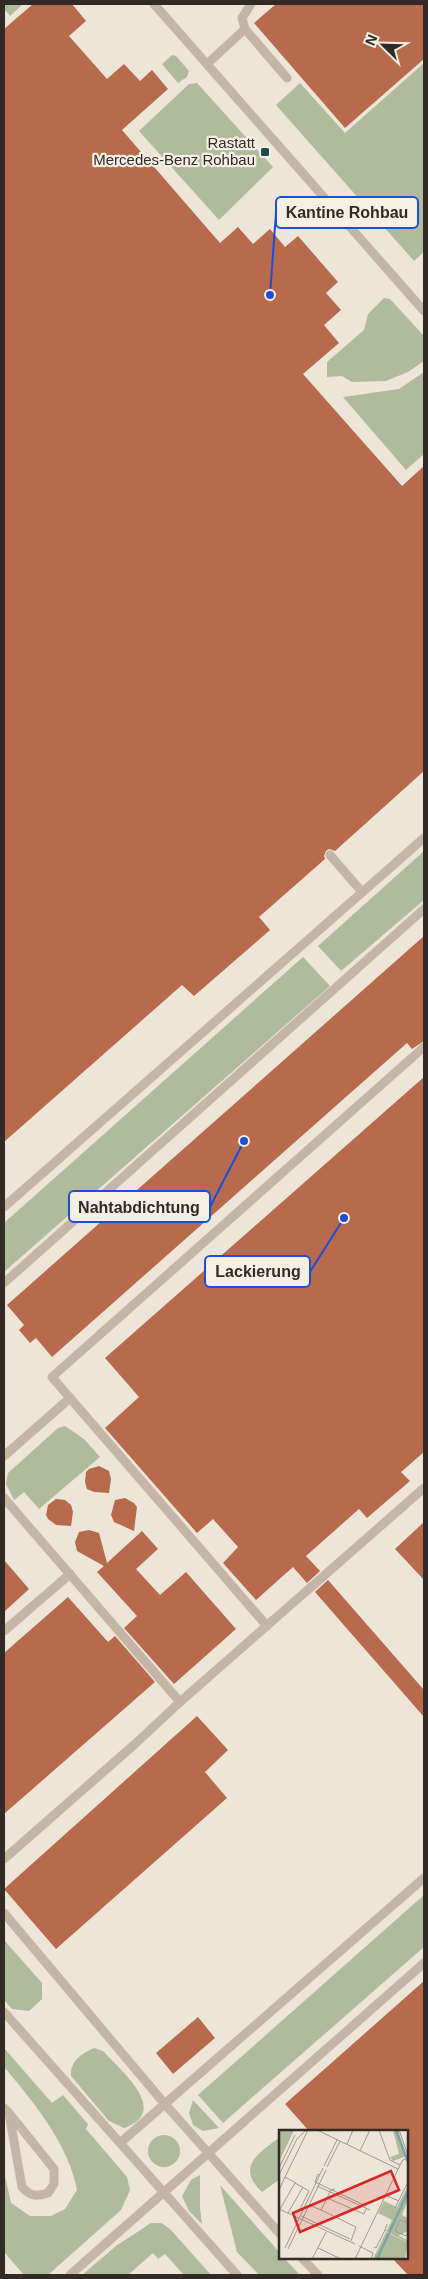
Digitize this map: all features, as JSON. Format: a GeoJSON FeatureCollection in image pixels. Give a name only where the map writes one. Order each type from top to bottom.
{"type":"FeatureCollection","features":[{"type":"Feature","properties":{"kind":"lane"},"geometry":{"type":"LineString","coordinates":[[154,4],[424,311]]}},
{"type":"Feature","properties":{"kind":"lane"},"geometry":{"type":"LineString","coordinates":[[252,4],[242,18],[245,29],[287,78]]}},
{"type":"Feature","properties":{"kind":"lane"},"geometry":{"type":"LineString","coordinates":[[207,64],[245,29]]}},
{"type":"Feature","properties":{"kind":"lane"},"geometry":{"type":"LineString","coordinates":[[4,1207],[424,838]]}},
{"type":"Feature","properties":{"kind":"lane"},"geometry":{"type":"LineString","coordinates":[[330,855],[362,892]]}},
{"type":"Feature","properties":{"kind":"lane"},"geometry":{"type":"LineString","coordinates":[[4,1284],[424,909]]}},
{"type":"Feature","properties":{"kind":"lane"},"geometry":{"type":"LineString","coordinates":[[267,1626],[52,1377],[424,1048]]}},
{"type":"Feature","properties":{"kind":"lane"},"geometry":{"type":"LineString","coordinates":[[4,1456],[70,1398]]}},
{"type":"Feature","properties":{"kind":"lane"},"geometry":{"type":"LineString","coordinates":[[4,1859],[424,1488]]}},
{"type":"Feature","properties":{"kind":"lane"},"geometry":{"type":"LineString","coordinates":[[4,1498],[180,1702]]}},
{"type":"Feature","properties":{"kind":"lane"},"geometry":{"type":"LineString","coordinates":[[4,1631],[70,1574]]}},
{"type":"Feature","properties":{"kind":"lane"},"geometry":{"type":"LineString","coordinates":[[120,2143],[424,1878]]}},
{"type":"Feature","properties":{"kind":"lane"},"geometry":{"type":"LineString","coordinates":[[4,1913],[164,2103],[279,2233]]}},
{"type":"Feature","properties":{"kind":"lane"},"geometry":{"type":"LineString","coordinates":[[70,2275],[424,1962]]}},
{"type":"Feature","properties":{"kind":"lane"},"geometry":{"type":"LineString","coordinates":[[4,2012],[237,2275]]}},
{"type":"Feature","properties":{"kind":"lane"},"geometry":{"type":"LineString","coordinates":[[6,2111],[54,2169],[54,2184],[48,2193],[39,2196],[29,2194],[22,2187],[6,2111]]}},
{"type":"Feature","properties":{"kind":"lane"},"geometry":{"type":"LineString","coordinates":[[303,2259],[318,2275]]}},
{"type":"Feature","properties":{"kind":"green space"},"geometry":{"type":"Polygon","coordinates":[[[4,4],[23,4],[10,16],[4,9],[4,4]]]}},
{"type":"Feature","properties":{"kind":"green space"},"geometry":{"type":"Polygon","coordinates":[[[172,55],[176,56],[189,71],[187,77],[178,83],[162,64],[172,55]]]}},
{"type":"Feature","properties":{"kind":"green space"},"geometry":{"type":"Polygon","coordinates":[[[424,63],[424,252],[414,261],[276,105],[300,83],[345,133],[424,63]]]}},
{"type":"Feature","properties":{"kind":"green space"},"geometry":{"type":"Polygon","coordinates":[[[197,83],[273,167],[219,220],[139,131],[189,84],[197,83]]]}},
{"type":"Feature","properties":{"kind":"green space"},"geometry":{"type":"Polygon","coordinates":[[[384,298],[390,299],[424,336],[424,361],[408,372],[386,381],[352,382],[342,376],[327,377],[327,362],[364,330],[368,314],[384,298]]]}},
{"type":"Feature","properties":{"kind":"green space"},"geometry":{"type":"Polygon","coordinates":[[[424,372],[424,454],[406,470],[343,397],[399,389],[424,372]]]}},
{"type":"Feature","properties":{"kind":"green space"},"geometry":{"type":"Polygon","coordinates":[[[424,851],[424,900],[341,971],[318,946],[424,851]]]}},
{"type":"Feature","properties":{"kind":"green space"},"geometry":{"type":"Polygon","coordinates":[[[303,957],[330,986],[4,1272],[4,1223],[303,957]]]}},
{"type":"Feature","properties":{"kind":"green space"},"geometry":{"type":"Polygon","coordinates":[[[65,1426],[84,1439],[100,1457],[39,1509],[24,1492],[14,1500],[6,1484],[8,1473],[58,1428],[65,1426]]]}},
{"type":"Feature","properties":{"kind":"green space"},"geometry":{"type":"Polygon","coordinates":[[[424,1895],[424,1947],[223,2123],[198,2095],[424,1895]]]}},
{"type":"Feature","properties":{"kind":"green space"},"geometry":{"type":"Polygon","coordinates":[[[4,1940],[42,1983],[42,1999],[29,2011],[12,2009],[4,2000],[4,1940]]]}},
{"type":"Feature","properties":{"kind":"green space"},"geometry":{"type":"Polygon","coordinates":[[[4,2048],[52,2103],[63,2095],[88,2124],[86,2129],[127,2177],[130,2190],[121,2210],[48,2275],[24,2275],[4,2252],[4,2171],[11,2203],[30,2216],[51,2216],[65,2209],[77,2190],[73,2173],[58,2140],[27,2094],[4,2067],[4,2048]]]}},
{"type":"Feature","properties":{"kind":"green space"},"geometry":{"type":"Polygon","coordinates":[[[94,2048],[103,2051],[130,2079],[143,2102],[143,2112],[138,2121],[124,2128],[109,2121],[71,2076],[74,2062],[94,2048]]]}},
{"type":"Feature","properties":{"kind":"green space"},"geometry":{"type":"Polygon","coordinates":[[[193,2100],[219,2128],[203,2131],[193,2125],[189,2113],[193,2100]]]}},
{"type":"Feature","properties":{"kind":"green space"},"geometry":{"type":"Polygon","coordinates":[[[164,2135],[170,2136],[175,2140],[179,2145],[179,2157],[175,2162],[170,2166],[164,2167],[158,2166],[153,2162],[149,2157],[148,2151],[149,2145],[153,2140],[158,2136],[164,2135]]]}},
{"type":"Feature","properties":{"kind":"green space"},"geometry":{"type":"Polygon","coordinates":[[[279,2138],[279,2180],[262,2192],[250,2175],[250,2168],[253,2161],[279,2138]]]}},
{"type":"Feature","properties":{"kind":"green space"},"geometry":{"type":"Polygon","coordinates":[[[200,2175],[202,2224],[189,2211],[182,2196],[191,2180],[200,2175]]]}},
{"type":"Feature","properties":{"kind":"green space"},"geometry":{"type":"Polygon","coordinates":[[[220,2185],[279,2252],[279,2259],[285,2259],[300,2275],[259,2275],[237,2252],[220,2185]]]}},
{"type":"Feature","properties":{"kind":"green space"},"geometry":{"type":"Polygon","coordinates":[[[151,2223],[161,2223],[170,2229],[211,2275],[184,2275],[165,2254],[158,2259],[153,2253],[128,2275],[82,2275],[116,2246],[151,2223]]]}},
{"type":"Feature","properties":{"kind":"building"},"geometry":{"type":"Polygon","coordinates":[[[33,4],[72,4],[86,21],[69,36],[107,79],[124,64],[140,81],[152,70],[168,89],[122,130],[220,243],[238,227],[253,244],[270,229],[285,247],[298,236],[338,282],[326,293],[341,310],[324,325],[339,343],[303,374],[402,486],[424,466],[424,771],[335,851],[329,849],[326,851],[325,859],[259,917],[270,930],[194,996],[182,985],[4,1142],[4,29],[33,4]]]}},
{"type":"Feature","properties":{"kind":"building"},"geometry":{"type":"Polygon","coordinates":[[[276,4],[424,4],[424,59],[345,128],[254,23],[276,4]]]}},
{"type":"Feature","properties":{"kind":"building"},"geometry":{"type":"Polygon","coordinates":[[[424,936],[424,1041],[412,1049],[407,1043],[52,1357],[36,1338],[30,1343],[19,1330],[24,1325],[7,1305],[424,936]]]}},
{"type":"Feature","properties":{"kind":"building"},"geometry":{"type":"Polygon","coordinates":[[[424,1077],[424,1452],[401,1472],[410,1481],[367,1518],[359,1509],[306,1556],[320,1571],[307,1583],[293,1567],[256,1600],[223,1563],[238,1547],[213,1519],[197,1533],[105,1428],[139,1397],[105,1358],[424,1077]]]}},
{"type":"Feature","properties":{"kind":"building"},"geometry":{"type":"Polygon","coordinates":[[[99,1466],[109,1471],[111,1479],[109,1493],[94,1492],[87,1489],[85,1482],[86,1472],[99,1466]]]}},
{"type":"Feature","properties":{"kind":"building"},"geometry":{"type":"Polygon","coordinates":[[[125,1498],[137,1507],[134,1531],[114,1522],[111,1515],[115,1500],[125,1498]]]}},
{"type":"Feature","properties":{"kind":"building"},"geometry":{"type":"Polygon","coordinates":[[[56,1499],[65,1500],[71,1505],[73,1512],[71,1526],[56,1525],[48,1519],[46,1515],[48,1505],[56,1499]]]}},
{"type":"Feature","properties":{"kind":"building"},"geometry":{"type":"Polygon","coordinates":[[[424,1522],[424,1580],[395,1549],[424,1522]]]}},
{"type":"Feature","properties":{"kind":"building"},"geometry":{"type":"Polygon","coordinates":[[[89,1530],[99,1533],[107,1563],[142,1531],[158,1549],[136,1569],[160,1595],[186,1572],[236,1629],[174,1684],[124,1628],[137,1616],[97,1572],[104,1566],[77,1551],[75,1542],[79,1532],[89,1530]]]}},
{"type":"Feature","properties":{"kind":"building"},"geometry":{"type":"Polygon","coordinates":[[[4,1560],[29,1589],[4,1612],[4,1560]]]}},
{"type":"Feature","properties":{"kind":"building"},"geometry":{"type":"Polygon","coordinates":[[[328,1580],[424,1690],[424,1717],[315,1592],[328,1580]]]}},
{"type":"Feature","properties":{"kind":"building"},"geometry":{"type":"Polygon","coordinates":[[[68,1597],[108,1642],[115,1636],[155,1682],[4,1814],[4,1653],[68,1597]]]}},
{"type":"Feature","properties":{"kind":"building"},"geometry":{"type":"Polygon","coordinates":[[[197,1716],[228,1750],[205,1772],[227,1798],[56,1949],[4,1889],[197,1716]]]}},
{"type":"Feature","properties":{"kind":"building"},"geometry":{"type":"Polygon","coordinates":[[[424,1981],[424,2275],[408,2275],[393,2259],[408,2259],[408,2130],[308,2130],[285,2104],[424,1981]]]}},
{"type":"Feature","properties":{"kind":"building"},"geometry":{"type":"Polygon","coordinates":[[[198,2017],[215,2038],[173,2074],[156,2053],[198,2017]]]}},
{"type":"Feature","properties":{"kind":"place","name":"Rastatt Mercedes-Benz Rohbau"},"geometry":{"type":"Point","coordinates":[265,152]}},
{"type":"Feature","properties":{"kind":"place","name":"Kantine Rohbau"},"geometry":{"type":"Point","coordinates":[270,295]}},
{"type":"Feature","properties":{"kind":"place","name":"Nahtabdichtung"},"geometry":{"type":"Point","coordinates":[244,1141]}},
{"type":"Feature","properties":{"kind":"place","name":"Lackierung"},"geometry":{"type":"Point","coordinates":[344,1218]}}]}
